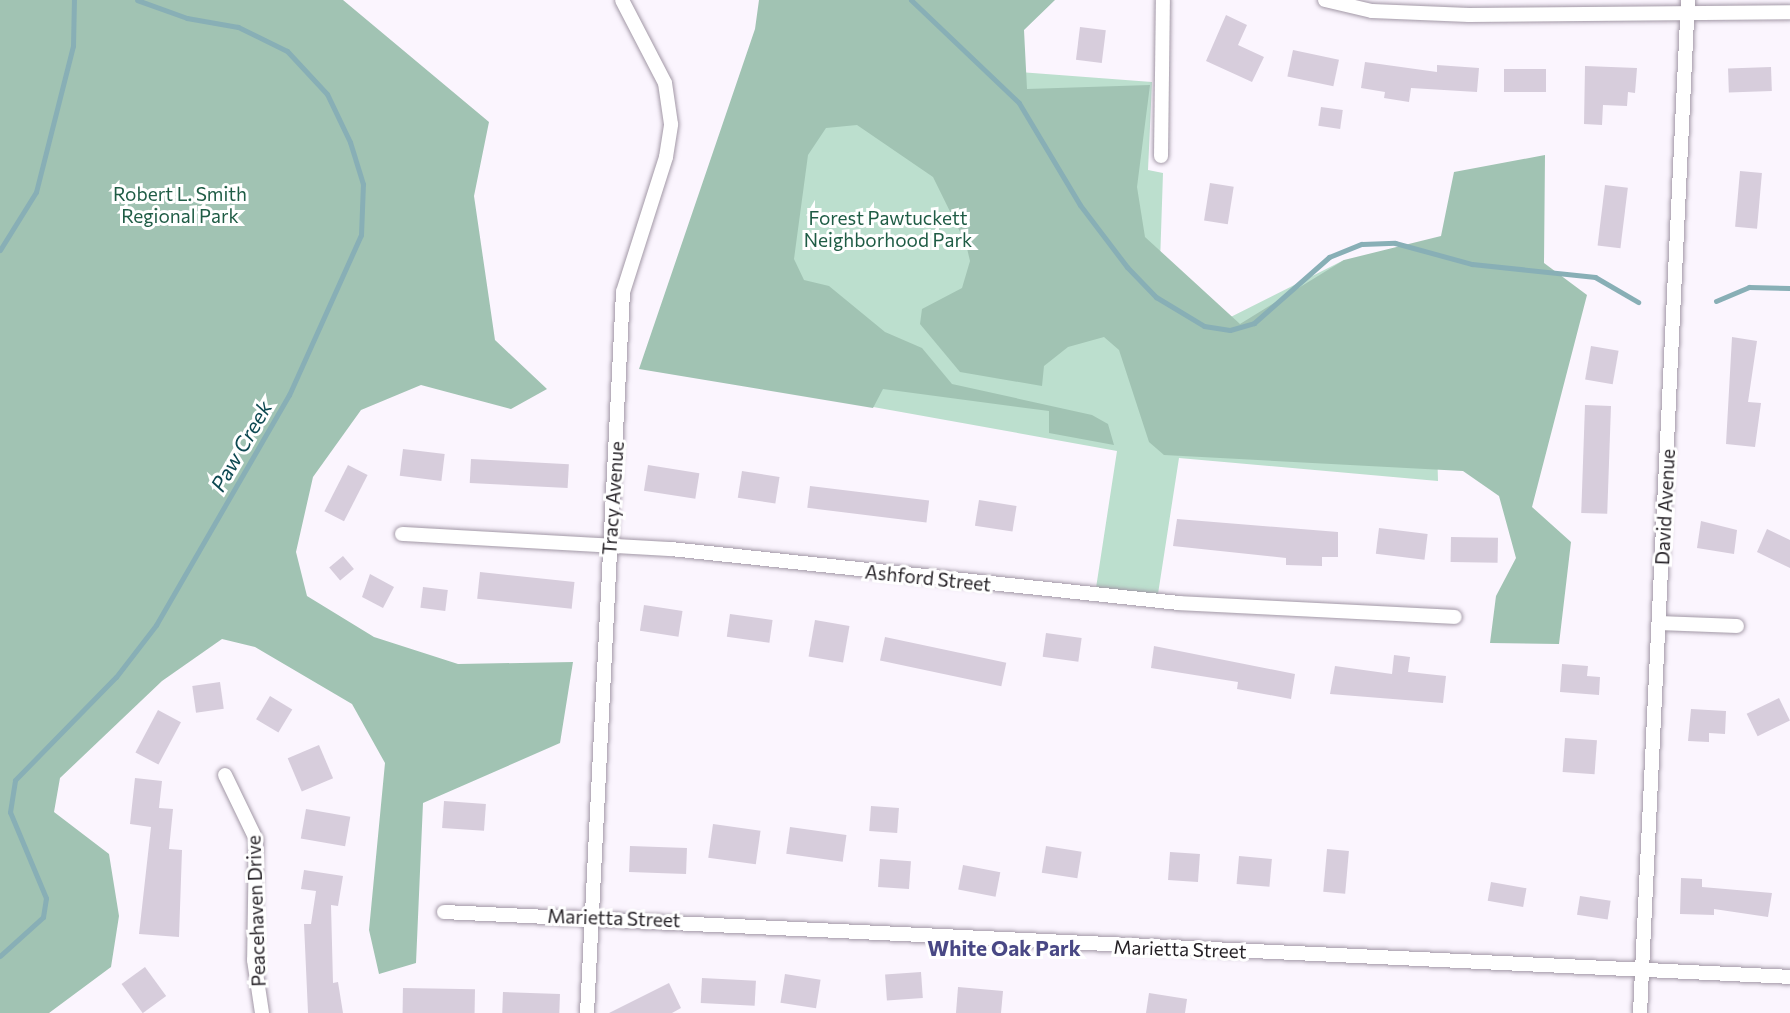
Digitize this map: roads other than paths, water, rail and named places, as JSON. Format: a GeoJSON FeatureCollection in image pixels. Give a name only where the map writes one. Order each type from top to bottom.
{"type":"FeatureCollection","features":[{"type":"Feature","properties":{"kind":"street","name":"Tracy Avenue"},"geometry":{"type":"LineString","coordinates":[[587,1013],[622,292],[671,124],[665,83],[622,0]]}},
{"type":"Feature","properties":{"kind":"street"},"geometry":{"type":"LineString","coordinates":[[1161,156],[1163,0]]}},
{"type":"Feature","properties":{"kind":"street"},"geometry":{"type":"LineString","coordinates":[[1325,0],[1398,13],[1688,6],[1790,12]]}},
{"type":"Feature","properties":{"kind":"street","name":"David Avenue"},"geometry":{"type":"LineString","coordinates":[[1640,1013],[1688,6]]}},
{"type":"Feature","properties":{"kind":"street","name":"Ashford Street"},"geometry":{"type":"LineString","coordinates":[[402,534],[610,544],[1179,603],[1455,617]]}},
{"type":"Feature","properties":{"kind":"street"},"geometry":{"type":"LineString","coordinates":[[1659,624],[1737,626]]}},
{"type":"Feature","properties":{"kind":"street","name":"Peacehaven Drive"},"geometry":{"type":"LineString","coordinates":[[225,775],[256,839],[254,948],[262,1013]]}},
{"type":"Feature","properties":{"kind":"street","name":"Marietta Street"},"geometry":{"type":"LineString","coordinates":[[444,912],[591,916],[1790,977]]}},
{"type":"Feature","properties":{"kind":"waterway"},"geometry":{"type":"LineString","coordinates":[[0,250],[36,192],[73,46],[74,0]]}},
{"type":"Feature","properties":{"kind":"waterway","name":"Paw Creek"},"geometry":{"type":"LineString","coordinates":[[0,956],[43,917],[46,898],[10,812],[15,780],[116,677],[156,625],[289,395],[361,235],[363,184],[350,142],[327,94],[287,51],[238,27],[187,18],[137,0]]}},
{"type":"Feature","properties":{"kind":"waterway"},"geometry":{"type":"LineString","coordinates":[[911,0],[1019,103],[1080,205],[1127,267],[1156,297],[1204,326],[1230,330],[1254,323],[1329,257],[1362,244],[1395,243],[1472,264],[1595,277],[1638,302]]}},
{"type":"Feature","properties":{"kind":"waterway"},"geometry":{"type":"LineString","coordinates":[[1716,301],[1749,287],[1790,288]]}},
{"type":"Feature","properties":{"kind":"district","name":"White Oak Park"},"geometry":{"type":"Point","coordinates":[1004,948]}},
{"type":"Feature","properties":{"kind":"park label","name":"Robert L. Smith Regional Park"},"geometry":{"type":"Point","coordinates":[180,205]}},
{"type":"Feature","properties":{"kind":"park label","name":"Forest Pawtuckett Neighborhood Park"},"geometry":{"type":"Point","coordinates":[888,229]}}]}
